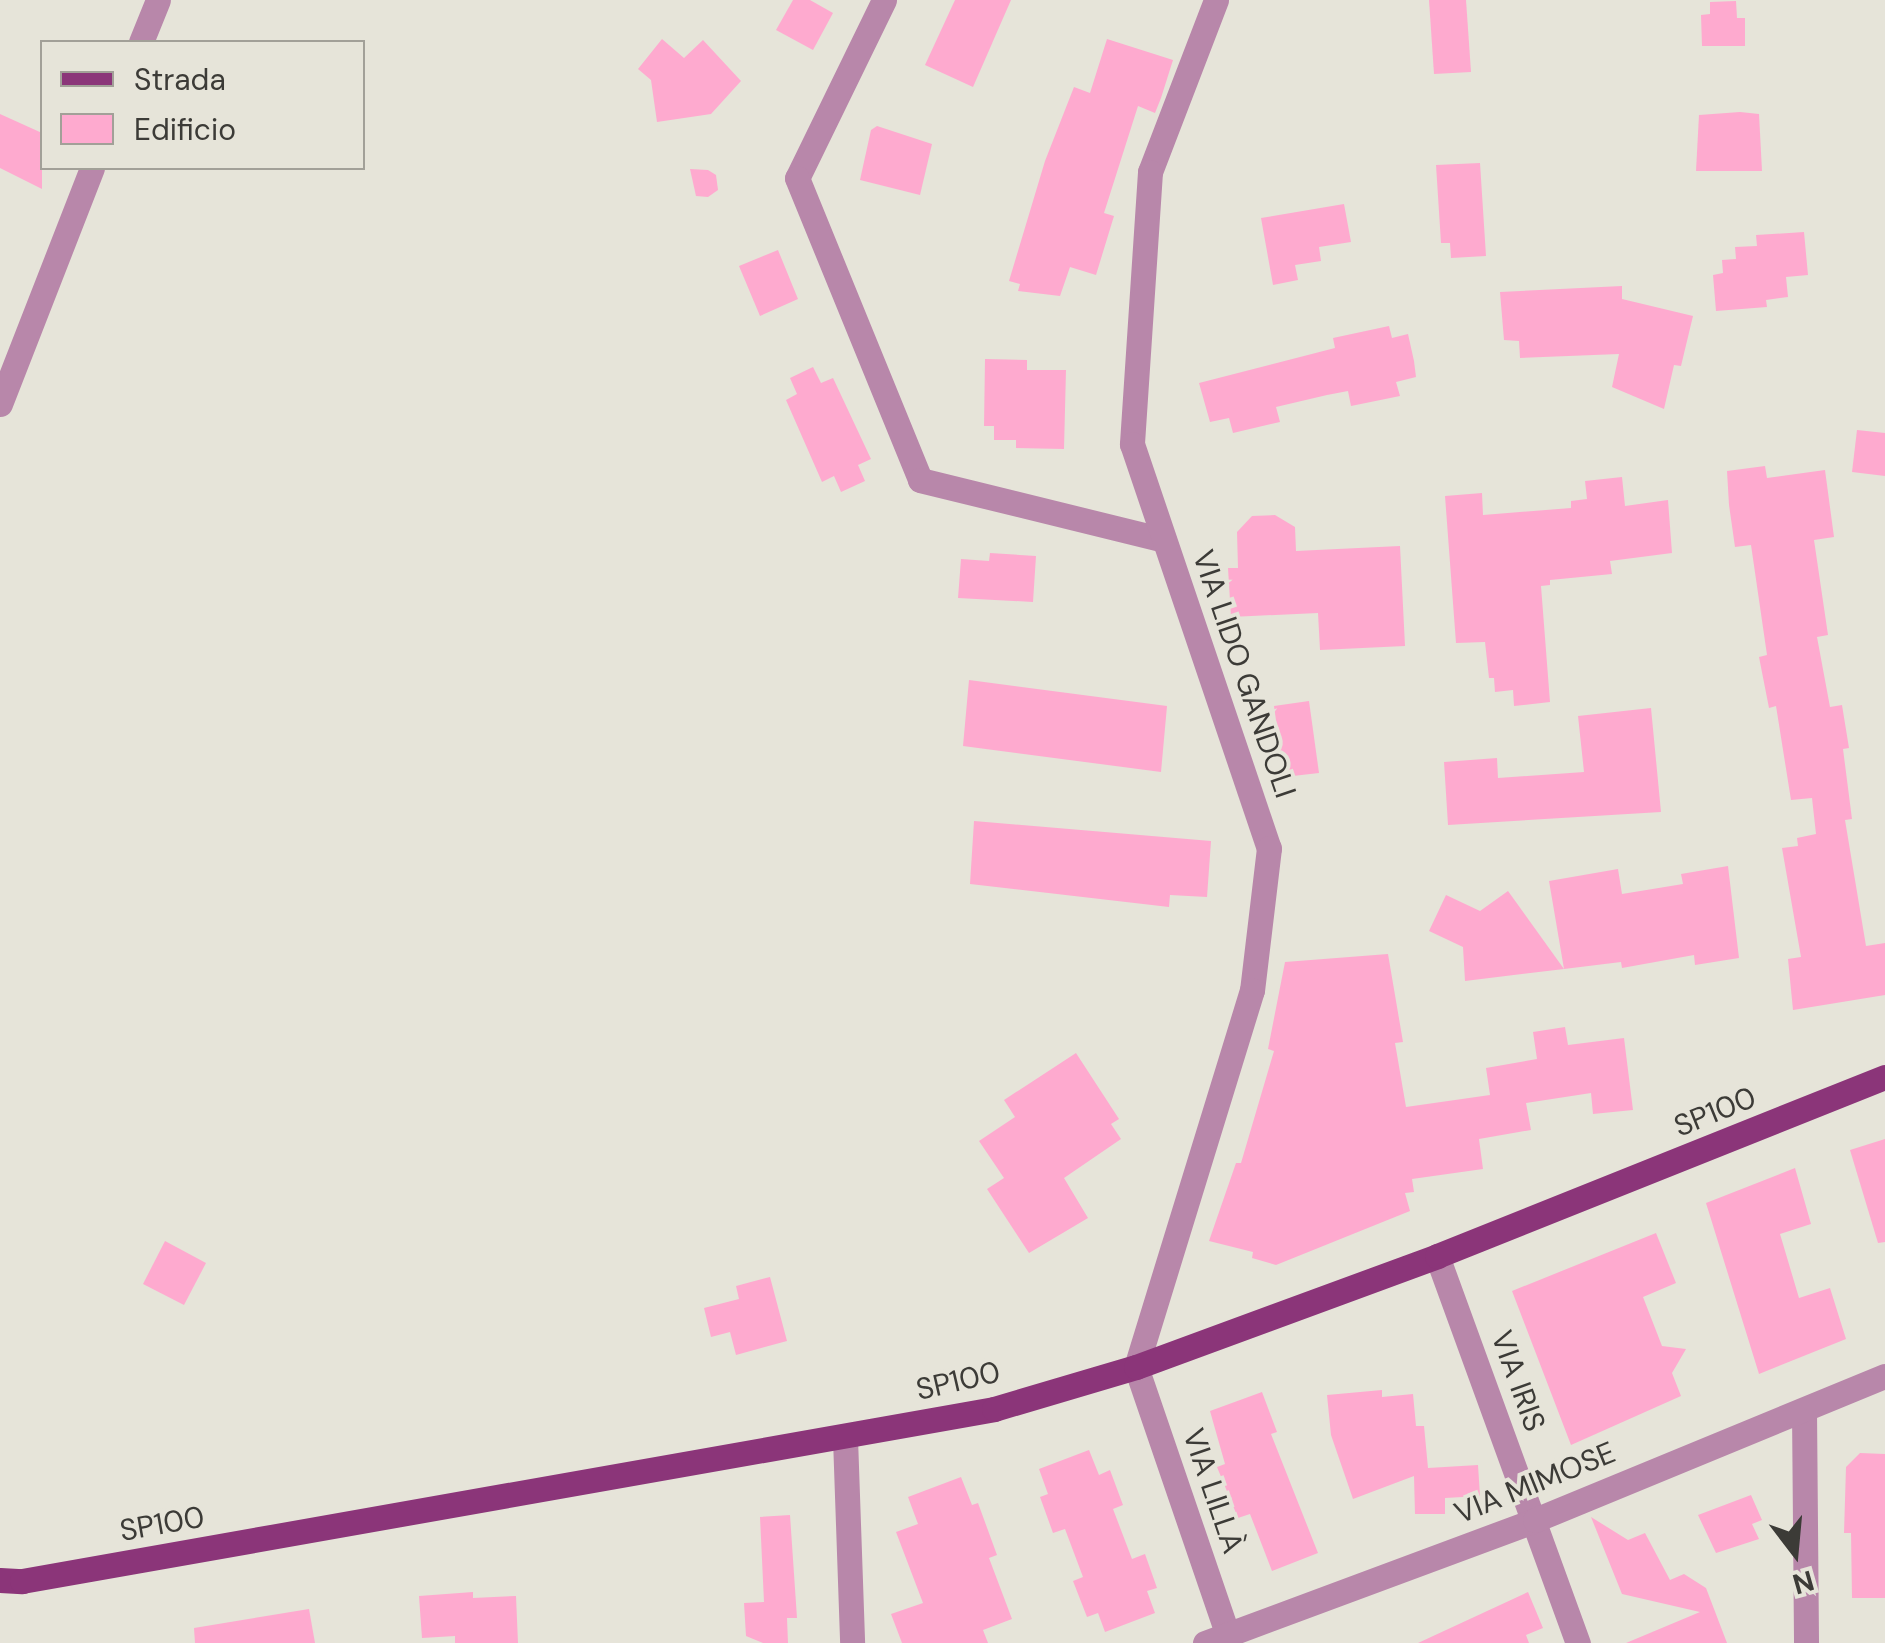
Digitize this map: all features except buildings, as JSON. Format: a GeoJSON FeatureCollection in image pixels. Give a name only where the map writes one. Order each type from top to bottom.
{"type":"FeatureCollection","features":[{"type":"Feature","properties":{"kind":"main road","name":"SP100"},"geometry":{"type":"LineString","coordinates":[[0,1580],[22,1581],[845,1438],[994,1408],[1136,1367],[1438,1256],[1885,1077]]}},
{"type":"Feature","properties":{"kind":"street"},"geometry":{"type":"LineString","coordinates":[[142,40],[158,0]]}},
{"type":"Feature","properties":{"kind":"street"},"geometry":{"type":"LineString","coordinates":[[884,0],[796,178],[920,480],[1164,540]]}},
{"type":"Feature","properties":{"kind":"street","name":"VIA LIDO GANDOLI"},"geometry":{"type":"LineString","coordinates":[[1136,1367],[1252,990],[1269,848],[1132,444],[1150,172],[1216,0]]}},
{"type":"Feature","properties":{"kind":"street"},"geometry":{"type":"LineString","coordinates":[[0,404],[91,170]]}},
{"type":"Feature","properties":{"kind":"street","name":"VIA IRIS"},"geometry":{"type":"LineString","coordinates":[[1438,1256],[1578,1643]]}},
{"type":"Feature","properties":{"kind":"street","name":"VIA LILLÀ"},"geometry":{"type":"LineString","coordinates":[[1136,1367],[1236,1637]]}},
{"type":"Feature","properties":{"kind":"street","name":"VIA MIMOSE"},"geometry":{"type":"LineString","coordinates":[[1236,1637],[1535,1520],[1885,1376]]}},
{"type":"Feature","properties":{"kind":"street"},"geometry":{"type":"LineString","coordinates":[[1804,1410],[1806,1643]]}},
{"type":"Feature","properties":{"kind":"street"},"geometry":{"type":"LineString","coordinates":[[845,1438],[852,1643]]}}]}
